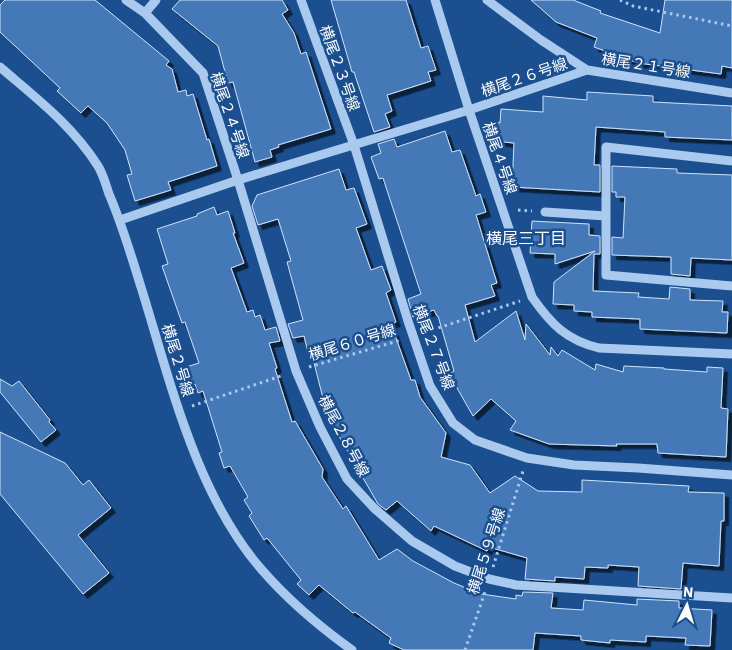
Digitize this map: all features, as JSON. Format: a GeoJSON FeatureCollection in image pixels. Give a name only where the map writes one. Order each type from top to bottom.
{"type":"FeatureCollection","features":[{"type":"Feature","properties":{"kind":"street","name":"横尾２４号線"},"geometry":{"type":"LineString","coordinates":[[126,0],[145,13],[203,73],[238,180]]}},
{"type":"Feature","properties":{"kind":"street"},"geometry":{"type":"LineString","coordinates":[[145,13],[156,0]]}},
{"type":"Feature","properties":{"kind":"street","name":"横尾２３号線"},"geometry":{"type":"LineString","coordinates":[[301,0],[354,145]]}},
{"type":"Feature","properties":{"kind":"street"},"geometry":{"type":"LineString","coordinates":[[435,0],[470,110]]}},
{"type":"Feature","properties":{"kind":"street","name":"横尾２１号線"},"geometry":{"type":"LineString","coordinates":[[487,0],[541,40],[587,70],[732,93]]}},
{"type":"Feature","properties":{"kind":"street","name":"横尾２号線"},"geometry":{"type":"LineString","coordinates":[[0,67],[80,139],[99,168],[120,220],[179,410],[204,475],[225,516],[262,571],[324,630],[352,650]]}},
{"type":"Feature","properties":{"kind":"street","name":"横尾２６号線"},"geometry":{"type":"LineString","coordinates":[[470,110],[587,70]]}},
{"type":"Feature","properties":{"kind":"street","name":"横尾４号線"},"geometry":{"type":"LineString","coordinates":[[120,220],[238,180],[470,110],[532,297],[547,318],[568,336],[599,348],[732,354]]}},
{"type":"Feature","properties":{"kind":"street","name":"横尾２７号線"},"geometry":{"type":"LineString","coordinates":[[354,145],[430,386],[453,423],[475,440],[527,458],[574,465],[732,475]]}},
{"type":"Feature","properties":{"kind":"street"},"geometry":{"type":"LineString","coordinates":[[732,161],[606,148],[606,275],[732,286]]}},
{"type":"Feature","properties":{"kind":"street","name":"横尾２８号線"},"geometry":{"type":"LineString","coordinates":[[238,180],[296,371],[320,427],[347,479],[412,541],[455,566],[489,579],[516,585],[732,598]]}},
{"type":"Feature","properties":{"kind":"street"},"geometry":{"type":"LineString","coordinates":[[545,212],[606,216]]}},
{"type":"Feature","properties":{"kind":"path"},"geometry":{"type":"LineString","coordinates":[[620,0],[633,6],[732,26]]}},
{"type":"Feature","properties":{"kind":"path"},"geometry":{"type":"LineString","coordinates":[[503,209],[545,212]]}},
{"type":"Feature","properties":{"kind":"path","name":"横尾６０号線"},"geometry":{"type":"LineString","coordinates":[[179,410],[532,297]]}},
{"type":"Feature","properties":{"kind":"path","name":"横尾５９号線"},"geometry":{"type":"LineString","coordinates":[[465,650],[527,458]]}},
{"type":"Feature","properties":{"kind":"building"},"geometry":{"type":"Polygon","coordinates":[[[5,0],[95,0],[169,61],[166,65],[172,69],[178,92],[186,90],[187,96],[193,94],[217,166],[168,182],[171,190],[135,201],[127,175],[132,174],[125,150],[107,123],[88,106],[81,113],[57,91],[60,88],[0,32],[0,5],[5,0]]]}},
{"type":"Feature","properties":{"kind":"building"},"geometry":{"type":"Polygon","coordinates":[[[180,0],[282,0],[288,10],[282,14],[294,33],[301,54],[306,52],[331,129],[278,145],[279,147],[270,150],[272,157],[255,162],[233,82],[228,83],[218,46],[172,9],[180,0]]]}},
{"type":"Feature","properties":{"kind":"building"},"geometry":{"type":"Polygon","coordinates":[[[331,0],[406,0],[421,48],[428,46],[436,70],[428,72],[431,81],[387,95],[392,111],[385,114],[390,127],[374,132],[354,72],[352,72],[331,0]]]}},
{"type":"Feature","properties":{"kind":"building"},"geometry":{"type":"Polygon","coordinates":[[[531,0],[573,0],[601,11],[600,13],[660,33],[665,0],[732,0],[732,68],[722,66],[721,74],[638,63],[594,47],[597,38],[556,22],[531,0]]]}},
{"type":"Feature","properties":{"kind":"building"},"geometry":{"type":"Polygon","coordinates":[[[587,92],[653,96],[653,102],[732,106],[732,140],[665,137],[665,132],[596,127],[594,165],[600,165],[600,192],[512,187],[514,143],[494,141],[495,122],[500,123],[501,109],[543,112],[543,96],[587,100],[587,92]]]}},
{"type":"Feature","properties":{"kind":"building"},"geometry":{"type":"Polygon","coordinates":[[[445,131],[452,152],[460,150],[476,196],[480,194],[486,212],[476,215],[497,283],[491,285],[495,296],[465,305],[475,342],[516,311],[525,340],[526,324],[550,355],[551,347],[558,356],[562,350],[595,370],[596,364],[623,372],[624,366],[707,372],[707,367],[723,368],[721,408],[728,409],[726,457],[658,453],[657,444],[616,444],[617,446],[549,444],[510,430],[516,421],[491,399],[473,416],[449,374],[454,371],[438,316],[434,310],[413,317],[408,299],[421,294],[383,178],[379,179],[371,157],[381,153],[378,144],[394,139],[397,147],[445,131]]]}},
{"type":"Feature","properties":{"kind":"building"},"geometry":{"type":"Polygon","coordinates":[[[612,166],[677,169],[677,173],[732,175],[732,260],[691,258],[690,276],[671,274],[671,257],[612,255],[612,237],[623,238],[625,197],[616,197],[616,192],[612,192],[612,166]]]}},
{"type":"Feature","properties":{"kind":"building"},"geometry":{"type":"Polygon","coordinates":[[[339,169],[346,190],[354,188],[367,224],[356,228],[371,270],[382,266],[391,290],[386,293],[396,322],[391,324],[411,380],[415,380],[420,397],[446,433],[441,457],[470,465],[490,493],[515,476],[538,491],[582,492],[582,480],[689,486],[688,492],[724,493],[724,521],[721,521],[719,566],[683,563],[681,589],[638,586],[639,567],[608,565],[608,568],[585,567],[584,579],[555,577],[555,581],[525,579],[527,558],[489,547],[487,551],[434,526],[431,531],[397,501],[386,510],[378,504],[332,424],[325,406],[312,355],[309,356],[304,336],[293,338],[288,324],[303,320],[287,262],[291,261],[278,219],[258,225],[252,206],[257,195],[339,169]]]}},
{"type":"Feature","properties":{"kind":"building"},"geometry":{"type":"Polygon","coordinates":[[[214,207],[217,215],[228,211],[235,233],[233,233],[244,263],[231,268],[247,312],[253,310],[255,317],[260,315],[265,330],[276,327],[280,341],[269,343],[277,368],[275,369],[292,422],[295,421],[323,469],[322,477],[343,509],[346,506],[379,560],[397,549],[413,561],[454,583],[481,594],[516,599],[516,595],[522,596],[523,592],[553,593],[551,608],[583,610],[584,600],[637,605],[637,599],[679,601],[679,608],[712,610],[710,646],[685,645],[686,638],[646,636],[646,642],[610,640],[610,643],[581,640],[581,636],[535,633],[533,650],[404,650],[389,643],[391,638],[355,612],[353,613],[319,585],[309,595],[297,584],[301,580],[267,538],[264,540],[249,516],[252,513],[244,500],[248,497],[230,466],[224,468],[219,453],[222,452],[203,391],[198,393],[195,384],[189,387],[183,368],[199,363],[185,322],[182,323],[162,266],[168,264],[157,229],[197,216],[197,214],[214,207]]]}},
{"type":"Feature","properties":{"kind":"building"},"geometry":{"type":"Polygon","coordinates":[[[532,221],[589,224],[589,235],[600,236],[600,254],[594,254],[593,291],[639,293],[638,297],[669,299],[670,287],[690,289],[690,300],[723,301],[722,312],[728,312],[727,333],[640,329],[640,319],[592,317],[592,312],[574,311],[574,305],[553,304],[554,282],[595,251],[555,264],[555,254],[530,253],[532,221]]]}},
{"type":"Feature","properties":{"kind":"building"},"geometry":{"type":"Polygon","coordinates":[[[0,379],[12,386],[19,381],[56,430],[41,442],[0,392],[0,379]]]}},
{"type":"Feature","properties":{"kind":"building"},"geometry":{"type":"Polygon","coordinates":[[[0,432],[65,463],[83,485],[89,480],[111,508],[78,535],[109,573],[83,594],[0,494],[0,432]]]}},
{"type":"Feature","properties":{"kind":"district","name":"横尾三丁目"},"geometry":{"type":"Point","coordinates":[526,238]}}]}
